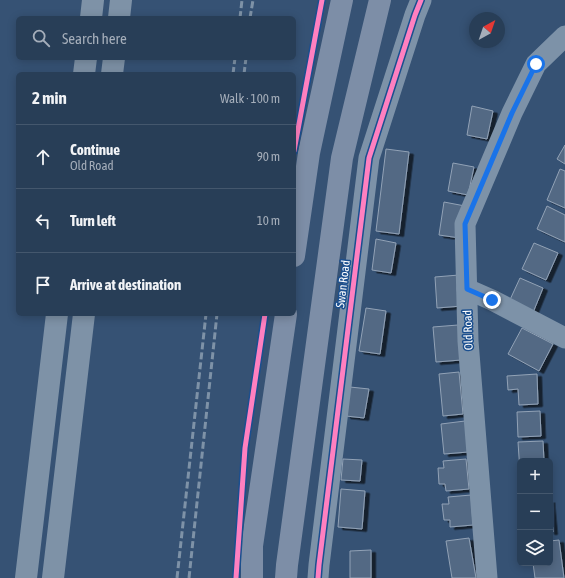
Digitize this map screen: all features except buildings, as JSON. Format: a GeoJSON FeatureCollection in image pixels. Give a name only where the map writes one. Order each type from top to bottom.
{"type":"FeatureCollection","features":[{"type":"Feature","properties":{"kind":"highway"},"geometry":{"type":"LineString","coordinates":[[91,16],[93,0]]}},
{"type":"Feature","properties":{"kind":"highway"},"geometry":{"type":"LineString","coordinates":[[119,16],[121,0]]}},
{"type":"Feature","properties":{"kind":"highway"},"geometry":{"type":"LineString","coordinates":[[84,72],[86,60]]}},
{"type":"Feature","properties":{"kind":"highway"},"geometry":{"type":"LineString","coordinates":[[112,72],[114,60]]}},
{"type":"Feature","properties":{"kind":"highway"},"geometry":{"type":"LineString","coordinates":[[26,578],[57,316]]}},
{"type":"Feature","properties":{"kind":"highway"},"geometry":{"type":"LineString","coordinates":[[53,578],[84,316]]}},
{"type":"Feature","properties":{"kind":"main road"},"geometry":{"type":"LineString","coordinates":[[296,242],[309,153],[342,0]]}},
{"type":"Feature","properties":{"kind":"main road"},"geometry":{"type":"LineString","coordinates":[[286,578],[286,565],[342,158],[380,0]]}},
{"type":"Feature","properties":{"kind":"main road"},"geometry":{"type":"LineString","coordinates":[[252,578],[252,546],[286,316]]}},
{"type":"Feature","properties":{"kind":"street","name":"Swan Road"},"geometry":{"type":"LineString","coordinates":[[318,578],[369,158],[414,15],[421,0]]}},
{"type":"Feature","properties":{"kind":"street","name":"Old Road"},"geometry":{"type":"LineString","coordinates":[[487,578],[468,342],[465,224],[512,113],[536,64],[565,36]]}},
{"type":"Feature","properties":{"kind":"street"},"geometry":{"type":"LineString","coordinates":[[467,289],[492,300],[565,338]]}},
{"type":"Feature","properties":{"kind":"railway"},"geometry":{"type":"LineString","coordinates":[[240,16],[242,0]]}},
{"type":"Feature","properties":{"kind":"railway"},"geometry":{"type":"LineString","coordinates":[[250,16],[253,0]]}},
{"type":"Feature","properties":{"kind":"railway"},"geometry":{"type":"LineString","coordinates":[[233,72],[235,60]]}},
{"type":"Feature","properties":{"kind":"railway"},"geometry":{"type":"LineString","coordinates":[[244,72],[246,60]]}},
{"type":"Feature","properties":{"kind":"railway"},"geometry":{"type":"LineString","coordinates":[[177,578],[206,316]]}},
{"type":"Feature","properties":{"kind":"railway"},"geometry":{"type":"LineString","coordinates":[[189,578],[217,316]]}},
{"type":"Feature","properties":{"kind":"cycle path"},"geometry":{"type":"LineString","coordinates":[[296,140],[322,0]]}},
{"type":"Feature","properties":{"kind":"cycle path"},"geometry":{"type":"LineString","coordinates":[[318,578],[369,158],[421,0]]}},
{"type":"Feature","properties":{"kind":"cycle path"},"geometry":{"type":"LineString","coordinates":[[236,578],[245,448],[265,316]]}},
{"type":"Feature","properties":{"kind":"route"},"geometry":{"type":"LineString","coordinates":[[492,300],[467,289],[465,224],[512,113],[536,64]]}}]}
